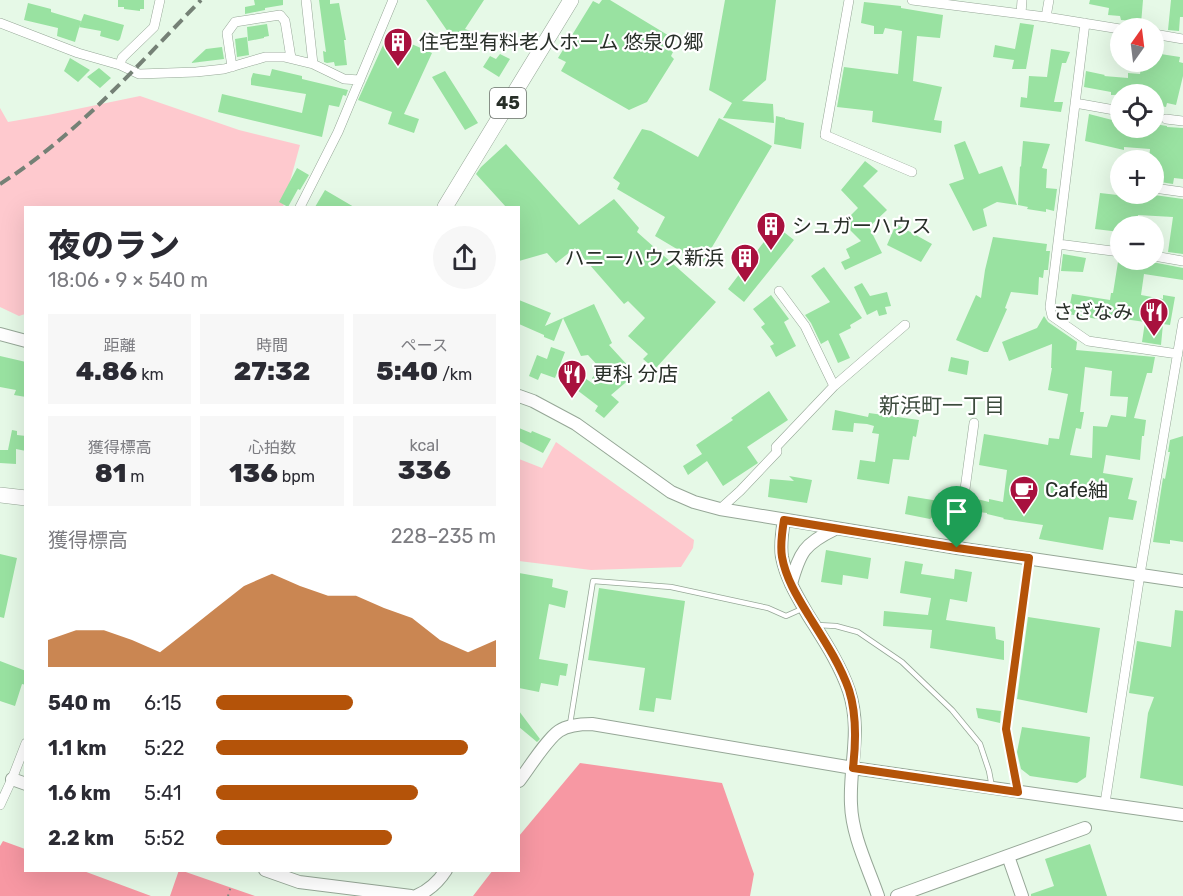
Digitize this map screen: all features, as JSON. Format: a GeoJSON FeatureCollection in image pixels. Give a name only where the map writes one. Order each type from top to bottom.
{"type":"FeatureCollection","features":[{"type":"Feature","properties":{"kind":"highway","name":"45"},"geometry":{"type":"LineString","coordinates":[[446,206],[571,0]]}},
{"type":"Feature","properties":{"kind":"highway"},"geometry":{"type":"LineString","coordinates":[[0,495],[24,498]]}},
{"type":"Feature","properties":{"kind":"street"},"geometry":{"type":"LineString","coordinates":[[120,65],[122,58],[154,27],[159,0]]}},
{"type":"Feature","properties":{"kind":"street"},"geometry":{"type":"LineString","coordinates":[[306,0],[313,64]]}},
{"type":"Feature","properties":{"kind":"street"},"geometry":{"type":"LineString","coordinates":[[301,206],[338,132],[393,0]]}},
{"type":"Feature","properties":{"kind":"street"},"geometry":{"type":"LineString","coordinates":[[849,0],[825,135],[912,172]]}},
{"type":"Feature","properties":{"kind":"street"},"geometry":{"type":"LineString","coordinates":[[912,0],[1110,27]]}},
{"type":"Feature","properties":{"kind":"street"},"geometry":{"type":"LineString","coordinates":[[1021,14],[1022,0]]}},
{"type":"Feature","properties":{"kind":"street"},"geometry":{"type":"LineString","coordinates":[[1046,17],[1049,0]]}},
{"type":"Feature","properties":{"kind":"street"},"geometry":{"type":"LineString","coordinates":[[232,67],[227,33],[235,22],[280,15],[285,21],[291,58]]}},
{"type":"Feature","properties":{"kind":"street"},"geometry":{"type":"LineString","coordinates":[[0,23],[78,53],[120,65],[139,74],[196,72],[232,67],[265,57],[284,57],[313,64],[344,79],[360,80]]}},
{"type":"Feature","properties":{"kind":"street"},"geometry":{"type":"LineString","coordinates":[[1085,23],[1050,307],[1052,316],[1088,341],[1178,354]]}},
{"type":"Feature","properties":{"kind":"street"},"geometry":{"type":"LineString","coordinates":[[1164,36],[1183,39]]}},
{"type":"Feature","properties":{"kind":"street"},"geometry":{"type":"LineString","coordinates":[[1076,103],[1110,109]]}},
{"type":"Feature","properties":{"kind":"street"},"geometry":{"type":"LineString","coordinates":[[1166,119],[1183,121]]}},
{"type":"Feature","properties":{"kind":"street"},"geometry":{"type":"LineString","coordinates":[[1164,189],[1183,192]]}},
{"type":"Feature","properties":{"kind":"street"},"geometry":{"type":"LineString","coordinates":[[1058,244],[1110,251]]}},
{"type":"Feature","properties":{"kind":"street"},"geometry":{"type":"LineString","coordinates":[[1164,258],[1183,261]]}},
{"type":"Feature","properties":{"kind":"street"},"geometry":{"type":"LineString","coordinates":[[779,291],[806,326],[834,386]]}},
{"type":"Feature","properties":{"kind":"street"},"geometry":{"type":"LineString","coordinates":[[1105,804],[1140,574],[1183,322]]}},
{"type":"Feature","properties":{"kind":"street"},"geometry":{"type":"LineString","coordinates":[[720,509],[777,452],[776,447],[834,386],[905,326]]}},
{"type":"Feature","properties":{"kind":"street"},"geometry":{"type":"LineString","coordinates":[[0,334],[24,340]]}},
{"type":"Feature","properties":{"kind":"street"},"geometry":{"type":"LineString","coordinates":[[520,396],[576,424],[671,492],[694,502],[720,509],[835,529],[1183,581]]}},
{"type":"Feature","properties":{"kind":"street"},"geometry":{"type":"LineString","coordinates":[[957,548],[974,423]]}},
{"type":"Feature","properties":{"kind":"street"},"geometry":{"type":"LineString","coordinates":[[784,520],[782,556],[791,584],[842,672],[855,713],[852,817],[878,896]]}},
{"type":"Feature","properties":{"kind":"street"},"geometry":{"type":"LineString","coordinates":[[791,584],[797,562],[804,550],[817,538],[835,529]]}},
{"type":"Feature","properties":{"kind":"street"},"geometry":{"type":"LineString","coordinates":[[1018,792],[1006,729],[1029,558]]}},
{"type":"Feature","properties":{"kind":"street"},"geometry":{"type":"LineString","coordinates":[[520,780],[552,736],[570,726],[592,724],[853,768],[1183,815]]}},
{"type":"Feature","properties":{"kind":"street"},"geometry":{"type":"LineString","coordinates":[[0,805],[24,748]]}},
{"type":"Feature","properties":{"kind":"street"},"geometry":{"type":"LineString","coordinates":[[12,779],[24,783]]}},
{"type":"Feature","properties":{"kind":"street"},"geometry":{"type":"LineString","coordinates":[[897,896],[1085,828]]}},
{"type":"Feature","properties":{"kind":"street"},"geometry":{"type":"LineString","coordinates":[[1008,856],[1022,896]]}},
{"type":"Feature","properties":{"kind":"street"},"geometry":{"type":"LineString","coordinates":[[271,872],[299,882],[411,896]]}},
{"type":"Feature","properties":{"kind":"street"},"geometry":{"type":"LineString","coordinates":[[416,896],[424,892],[445,872]]}},
{"type":"Feature","properties":{"kind":"lane"},"geometry":{"type":"LineString","coordinates":[[570,726],[593,581],[671,587],[768,608],[786,616],[804,608]]}},
{"type":"Feature","properties":{"kind":"lane"},"geometry":{"type":"LineString","coordinates":[[815,625],[836,626],[858,632],[902,662],[952,710],[980,744],[992,788]]}},
{"type":"Feature","properties":{"kind":"path"},"geometry":{"type":"LineString","coordinates":[[228,896],[231,886]]}},
{"type":"Feature","properties":{"kind":"shaded area"},"geometry":{"type":"Polygon","coordinates":[[[140,96],[239,130],[300,145],[283,206],[24,206],[24,314],[19,316],[0,307],[0,108],[8,122],[140,96]]]}},
{"type":"Feature","properties":{"kind":"shaded area"},"geometry":{"type":"Polygon","coordinates":[[[556,442],[694,540],[693,548],[681,567],[591,570],[520,561],[520,459],[542,468],[556,442]]]}},
{"type":"Feature","properties":{"kind":"shaded area"},"geometry":{"type":"Polygon","coordinates":[[[580,763],[722,783],[754,874],[750,896],[473,896],[491,872],[520,872],[520,835],[580,763]]]}},
{"type":"Feature","properties":{"kind":"shaded area"},"geometry":{"type":"Polygon","coordinates":[[[3,841],[24,849],[24,872],[86,872],[151,896],[0,896],[0,846],[3,841]]]}},
{"type":"Feature","properties":{"kind":"shaded area"},"geometry":{"type":"Polygon","coordinates":[[[178,872],[186,872],[255,896],[170,896],[178,872]]]}},
{"type":"Feature","properties":{"kind":"building"},"geometry":{"type":"Polygon","coordinates":[[[118,0],[144,0],[144,9],[140,11],[118,7],[118,0]]]}},
{"type":"Feature","properties":{"kind":"building"},"geometry":{"type":"Polygon","coordinates":[[[254,0],[283,0],[283,5],[245,14],[245,7],[255,5],[254,0]]]}},
{"type":"Feature","properties":{"kind":"building"},"geometry":{"type":"Polygon","coordinates":[[[319,0],[330,0],[330,4],[339,3],[346,40],[344,40],[347,65],[335,66],[334,62],[324,62],[323,51],[326,52],[319,0]]]}},
{"type":"Feature","properties":{"kind":"building"},"geometry":{"type":"Polygon","coordinates":[[[426,0],[484,0],[465,29],[476,33],[466,50],[457,45],[426,0]]]}},
{"type":"Feature","properties":{"kind":"building"},"geometry":{"type":"Polygon","coordinates":[[[602,0],[610,0],[671,37],[665,47],[673,52],[671,56],[674,59],[647,102],[629,110],[561,71],[566,62],[558,58],[593,1],[599,4],[602,0]]]}},
{"type":"Feature","properties":{"kind":"building"},"geometry":{"type":"Polygon","coordinates":[[[725,0],[776,0],[766,80],[742,101],[773,104],[774,123],[723,118],[732,103],[709,90],[725,0]]]}},
{"type":"Feature","properties":{"kind":"building"},"geometry":{"type":"Polygon","coordinates":[[[1090,0],[1143,0],[1142,18],[1120,18],[1120,16],[1108,15],[1109,8],[1089,4],[1090,0]]]}},
{"type":"Feature","properties":{"kind":"building"},"geometry":{"type":"Polygon","coordinates":[[[1171,0],[1183,0],[1183,17],[1180,17],[1179,31],[1168,30],[1171,0]]]}},
{"type":"Feature","properties":{"kind":"building"},"geometry":{"type":"Polygon","coordinates":[[[864,2],[901,6],[901,8],[943,15],[940,38],[917,36],[913,81],[942,87],[934,120],[942,121],[941,133],[872,122],[873,111],[837,107],[844,67],[898,74],[902,31],[885,28],[883,34],[874,34],[874,26],[861,23],[864,2]]]}},
{"type":"Feature","properties":{"kind":"building"},"geometry":{"type":"Polygon","coordinates":[[[28,3],[81,21],[75,42],[57,36],[58,28],[24,20],[28,3]]]}},
{"type":"Feature","properties":{"kind":"building"},"geometry":{"type":"Polygon","coordinates":[[[84,14],[124,25],[120,39],[118,41],[100,36],[101,31],[79,27],[84,14]]]}},
{"type":"Feature","properties":{"kind":"building"},"geometry":{"type":"Polygon","coordinates":[[[1020,23],[1034,25],[1026,69],[1012,69],[1014,60],[993,57],[995,45],[1015,49],[1020,23]]]}},
{"type":"Feature","properties":{"kind":"building"},"geometry":{"type":"Polygon","coordinates":[[[267,24],[269,36],[248,41],[247,27],[267,24]]]}},
{"type":"Feature","properties":{"kind":"building"},"geometry":{"type":"Polygon","coordinates":[[[247,37],[249,55],[237,57],[235,39],[247,37]]]}},
{"type":"Feature","properties":{"kind":"building","name":"住宅型有料老人ホーム 悠泉の郷"},"geometry":{"type":"Polygon","coordinates":[[[398,38],[432,53],[404,114],[419,119],[414,133],[388,124],[392,112],[358,100],[384,43],[393,46],[398,38]]]}},
{"type":"Feature","properties":{"kind":"building"},"geometry":{"type":"Polygon","coordinates":[[[222,47],[224,59],[191,63],[206,49],[222,47]]]}},
{"type":"Feature","properties":{"kind":"building"},"geometry":{"type":"Polygon","coordinates":[[[1051,49],[1070,52],[1066,63],[1062,63],[1054,102],[1063,102],[1061,112],[1020,107],[1021,97],[1027,98],[1029,76],[1047,77],[1051,49]]]}},
{"type":"Feature","properties":{"kind":"building"},"geometry":{"type":"Polygon","coordinates":[[[500,54],[510,59],[499,77],[483,67],[490,56],[496,59],[500,54]]]}},
{"type":"Feature","properties":{"kind":"building"},"geometry":{"type":"Polygon","coordinates":[[[1164,55],[1180,57],[1179,62],[1183,63],[1183,76],[1176,105],[1167,103],[1164,107],[1164,84],[1110,84],[1110,92],[1084,87],[1086,71],[1104,76],[1128,78],[1128,73],[1140,74],[1140,72],[1164,72],[1164,55]]]}},
{"type":"Feature","properties":{"kind":"building"},"geometry":{"type":"Polygon","coordinates":[[[70,58],[90,70],[78,82],[64,71],[70,58]]]}},
{"type":"Feature","properties":{"kind":"building"},"geometry":{"type":"Polygon","coordinates":[[[99,68],[111,78],[100,88],[87,77],[99,68]]]}},
{"type":"Feature","properties":{"kind":"building"},"geometry":{"type":"Polygon","coordinates":[[[272,69],[348,90],[346,96],[343,95],[339,107],[329,105],[322,137],[218,112],[222,94],[302,113],[306,94],[251,85],[253,73],[270,76],[272,69]]]}},
{"type":"Feature","properties":{"kind":"building"},"geometry":{"type":"Polygon","coordinates":[[[445,71],[478,123],[465,130],[432,77],[445,71]]]}},
{"type":"Feature","properties":{"kind":"building"},"geometry":{"type":"Polygon","coordinates":[[[1089,114],[1110,119],[1110,138],[1164,138],[1164,126],[1183,128],[1183,179],[1174,178],[1173,184],[1164,183],[1164,150],[1124,147],[1124,150],[1085,141],[1089,114]]]}},
{"type":"Feature","properties":{"kind":"building"},"geometry":{"type":"Polygon","coordinates":[[[776,116],[804,123],[801,149],[774,144],[776,116]]]}},
{"type":"Feature","properties":{"kind":"building"},"geometry":{"type":"Polygon","coordinates":[[[719,118],[772,146],[702,264],[655,236],[665,217],[617,189],[620,183],[613,178],[642,129],[651,131],[698,157],[719,118]]]}},
{"type":"Feature","properties":{"kind":"building"},"geometry":{"type":"Polygon","coordinates":[[[965,141],[979,174],[1002,166],[1017,205],[997,202],[983,209],[987,226],[973,231],[949,184],[964,179],[954,145],[965,141]]]}},
{"type":"Feature","properties":{"kind":"building"},"geometry":{"type":"Polygon","coordinates":[[[1023,141],[1050,144],[1042,168],[1047,169],[1046,188],[1057,189],[1054,211],[1027,209],[1028,207],[1018,205],[1023,141]]]}},
{"type":"Feature","properties":{"kind":"building"},"geometry":{"type":"Polygon","coordinates":[[[506,144],[579,225],[614,199],[639,228],[637,232],[716,302],[655,369],[643,359],[648,354],[628,336],[645,318],[628,301],[624,304],[575,248],[556,263],[547,253],[520,261],[520,206],[505,206],[476,174],[506,144]]]}},
{"type":"Feature","properties":{"kind":"building"},"geometry":{"type":"Polygon","coordinates":[[[865,161],[878,171],[863,186],[887,210],[869,227],[882,253],[845,270],[841,262],[850,258],[846,249],[861,241],[843,223],[858,208],[841,190],[865,161]]]}},
{"type":"Feature","properties":{"kind":"building"},"geometry":{"type":"Polygon","coordinates":[[[297,168],[309,175],[289,206],[279,202],[297,168]]]}},
{"type":"Feature","properties":{"kind":"building"},"geometry":{"type":"Polygon","coordinates":[[[325,190],[352,206],[316,206],[325,190]]]}},
{"type":"Feature","properties":{"kind":"building"},"geometry":{"type":"Polygon","coordinates":[[[1100,193],[1110,194],[1110,204],[1164,204],[1164,196],[1183,199],[1183,254],[1168,252],[1173,217],[1110,216],[1110,231],[1095,229],[1100,193]]]}},
{"type":"Feature","properties":{"kind":"building"},"geometry":{"type":"Polygon","coordinates":[[[896,224],[932,244],[921,262],[887,245],[896,224]]]}},
{"type":"Feature","properties":{"kind":"building"},"geometry":{"type":"Polygon","coordinates":[[[776,226],[794,240],[744,302],[728,289],[776,226]]]}},
{"type":"Feature","properties":{"kind":"building"},"geometry":{"type":"Polygon","coordinates":[[[993,237],[1047,244],[1046,251],[1050,251],[1048,270],[1044,270],[1043,278],[1039,277],[1038,295],[1011,292],[1005,308],[1007,309],[988,352],[984,352],[956,340],[976,295],[981,298],[993,237]]]}},
{"type":"Feature","properties":{"kind":"building"},"geometry":{"type":"Polygon","coordinates":[[[1063,254],[1086,258],[1083,272],[1061,271],[1063,254]]]}},
{"type":"Feature","properties":{"kind":"building"},"geometry":{"type":"Polygon","coordinates":[[[1164,264],[1183,268],[1183,280],[1144,274],[1141,295],[1163,299],[1163,295],[1175,297],[1170,325],[1163,324],[1161,345],[1142,342],[1145,322],[1103,316],[1103,320],[1068,314],[1072,294],[1110,300],[1111,293],[1113,293],[1117,270],[1164,270],[1164,264]]]}},
{"type":"Feature","properties":{"kind":"building"},"geometry":{"type":"Polygon","coordinates":[[[824,267],[862,318],[850,325],[851,328],[839,334],[850,358],[838,363],[828,340],[821,344],[805,315],[830,302],[811,276],[824,267]]]}},
{"type":"Feature","properties":{"kind":"building"},"geometry":{"type":"Polygon","coordinates":[[[862,283],[870,296],[887,292],[891,306],[885,307],[887,314],[879,316],[877,310],[867,315],[854,287],[862,283]]]}},
{"type":"Feature","properties":{"kind":"building"},"geometry":{"type":"Polygon","coordinates":[[[771,295],[789,319],[784,322],[796,346],[776,357],[770,346],[774,344],[761,327],[765,324],[753,309],[771,295]]]}},
{"type":"Feature","properties":{"kind":"building"},"geometry":{"type":"Polygon","coordinates":[[[520,300],[551,313],[545,326],[594,304],[612,343],[609,345],[631,369],[627,373],[631,378],[611,395],[619,402],[604,418],[595,411],[598,406],[577,390],[573,397],[565,389],[576,372],[595,385],[592,378],[600,368],[588,355],[581,356],[563,318],[554,341],[520,324],[520,300]]]}},
{"type":"Feature","properties":{"kind":"building"},"geometry":{"type":"Polygon","coordinates":[[[1044,316],[1048,322],[1077,342],[1076,350],[1155,357],[1152,373],[1147,373],[1134,418],[1146,420],[1140,460],[1106,455],[1103,473],[1133,478],[1128,499],[1137,501],[1133,520],[1109,517],[1103,550],[1039,539],[1043,525],[971,511],[973,498],[989,502],[989,499],[1003,502],[1007,470],[979,465],[984,434],[1048,445],[1049,438],[1059,439],[1068,394],[1048,390],[1052,368],[1052,344],[1009,361],[1002,342],[1037,328],[1044,316]],[[1085,367],[1080,412],[1084,412],[1081,429],[1076,428],[1070,455],[1092,458],[1093,426],[1107,427],[1111,415],[1126,417],[1128,397],[1110,396],[1112,371],[1085,367]]]}},
{"type":"Feature","properties":{"kind":"building"},"geometry":{"type":"Polygon","coordinates":[[[551,347],[565,352],[555,378],[541,373],[538,380],[529,376],[537,355],[547,359],[551,347]]]}},
{"type":"Feature","properties":{"kind":"building"},"geometry":{"type":"Polygon","coordinates":[[[0,356],[24,362],[24,397],[14,395],[16,390],[0,387],[0,356]]]}},
{"type":"Feature","properties":{"kind":"building"},"geometry":{"type":"Polygon","coordinates":[[[951,357],[969,361],[967,375],[948,371],[951,357]]]}},
{"type":"Feature","properties":{"kind":"building"},"geometry":{"type":"Polygon","coordinates":[[[769,391],[788,420],[747,447],[758,463],[723,486],[707,461],[688,475],[683,466],[702,454],[696,445],[733,420],[731,418],[769,391]]]}},
{"type":"Feature","properties":{"kind":"building"},"geometry":{"type":"Polygon","coordinates":[[[835,410],[868,417],[869,413],[919,420],[916,437],[913,436],[909,460],[893,459],[889,484],[857,479],[860,460],[875,462],[879,434],[872,433],[874,426],[867,424],[854,423],[853,432],[832,430],[835,410]]]}},
{"type":"Feature","properties":{"kind":"building"},"geometry":{"type":"Polygon","coordinates":[[[520,428],[551,439],[543,453],[520,442],[520,428]]]}},
{"type":"Feature","properties":{"kind":"building"},"geometry":{"type":"Polygon","coordinates":[[[12,430],[17,431],[17,435],[24,436],[24,451],[16,449],[16,464],[0,463],[0,450],[8,450],[12,430]]]}},
{"type":"Feature","properties":{"kind":"building"},"geometry":{"type":"Polygon","coordinates":[[[1183,436],[1183,542],[1170,540],[1170,544],[1153,542],[1163,478],[1165,479],[1170,452],[1168,452],[1170,440],[1183,436]]]}},
{"type":"Feature","properties":{"kind":"building"},"geometry":{"type":"Polygon","coordinates":[[[789,476],[812,480],[807,503],[768,497],[770,479],[794,481],[789,476]]]}},
{"type":"Feature","properties":{"kind":"building"},"geometry":{"type":"Polygon","coordinates":[[[908,496],[945,502],[943,510],[930,519],[905,514],[908,496]]]}},
{"type":"Feature","properties":{"kind":"building"},"geometry":{"type":"Polygon","coordinates":[[[826,550],[871,558],[868,579],[843,575],[842,585],[821,582],[826,550]]]}},
{"type":"Feature","properties":{"kind":"building"},"geometry":{"type":"Polygon","coordinates":[[[0,554],[17,558],[4,618],[0,617],[0,554]]]}},
{"type":"Feature","properties":{"kind":"building"},"geometry":{"type":"Polygon","coordinates":[[[905,561],[923,564],[921,574],[954,579],[955,569],[972,572],[967,602],[950,599],[946,620],[995,627],[996,639],[1004,641],[1004,660],[930,648],[932,630],[883,626],[884,611],[928,615],[931,598],[900,593],[905,561]]]}},
{"type":"Feature","properties":{"kind":"building"},"geometry":{"type":"Polygon","coordinates":[[[520,573],[553,579],[552,587],[568,591],[565,608],[549,604],[539,659],[568,664],[566,676],[560,675],[558,686],[541,683],[539,692],[520,688],[520,573]]]}},
{"type":"Feature","properties":{"kind":"building"},"geometry":{"type":"Polygon","coordinates":[[[599,588],[685,601],[671,700],[656,698],[654,712],[639,710],[645,668],[588,660],[599,588]]]}},
{"type":"Feature","properties":{"kind":"building"},"geometry":{"type":"Polygon","coordinates":[[[1175,610],[1183,611],[1183,786],[1140,778],[1148,713],[1154,697],[1129,693],[1137,641],[1171,647],[1175,610]]]}},
{"type":"Feature","properties":{"kind":"building"},"geometry":{"type":"Polygon","coordinates":[[[1028,617],[1100,628],[1087,713],[1017,699],[1028,617]]]}},
{"type":"Feature","properties":{"kind":"building"},"geometry":{"type":"Polygon","coordinates":[[[0,661],[24,670],[24,684],[22,684],[15,706],[0,701],[0,661]]]}},
{"type":"Feature","properties":{"kind":"building"},"geometry":{"type":"Polygon","coordinates":[[[976,708],[1001,711],[1000,723],[978,718],[976,708]]]}},
{"type":"Feature","properties":{"kind":"building"},"geometry":{"type":"Polygon","coordinates":[[[520,712],[540,739],[537,742],[520,728],[520,712]]]}},
{"type":"Feature","properties":{"kind":"building"},"geometry":{"type":"Polygon","coordinates":[[[1022,727],[1090,737],[1086,777],[1077,783],[1030,776],[1021,769],[1017,752],[1022,727]]]}},
{"type":"Feature","properties":{"kind":"building"},"geometry":{"type":"Polygon","coordinates":[[[1090,844],[1107,896],[1031,896],[1031,894],[1054,886],[1045,859],[1090,844]]]}},
{"type":"Feature","properties":{"kind":"railway"},"geometry":{"type":"LineString","coordinates":[[0,184],[28,165],[81,121],[201,0]]}},
{"type":"Feature","properties":{"kind":"place","name":"住宅型有料老人ホーム 悠泉の郷"},"geometry":{"type":"Point","coordinates":[398,68]}},
{"type":"Feature","properties":{"kind":"place","name":"シュガーハウス"},"geometry":{"type":"Point","coordinates":[771,252]}},
{"type":"Feature","properties":{"kind":"place","name":"ハニーハウス新浜"},"geometry":{"type":"Point","coordinates":[745,284]}},
{"type":"Feature","properties":{"kind":"place","name":"さざなみ"},"geometry":{"type":"Point","coordinates":[1154,338]}},
{"type":"Feature","properties":{"kind":"place","name":"更科 分店"},"geometry":{"type":"Point","coordinates":[572,400]}},
{"type":"Feature","properties":{"kind":"place","name":"Cafe紬"},"geometry":{"type":"Point","coordinates":[1024,516]}},
{"type":"Feature","properties":{"kind":"district","name":"新浜町一丁目"},"geometry":{"type":"Point","coordinates":[942,405]}},
{"type":"Feature","properties":{"kind":"route"},"geometry":{"type":"LineString","coordinates":[[784,520],[957,548],[1029,558],[1006,729],[1018,792],[853,768],[855,713],[849,691],[842,672],[788,578],[782,556],[782,537],[784,520]]}}]}
